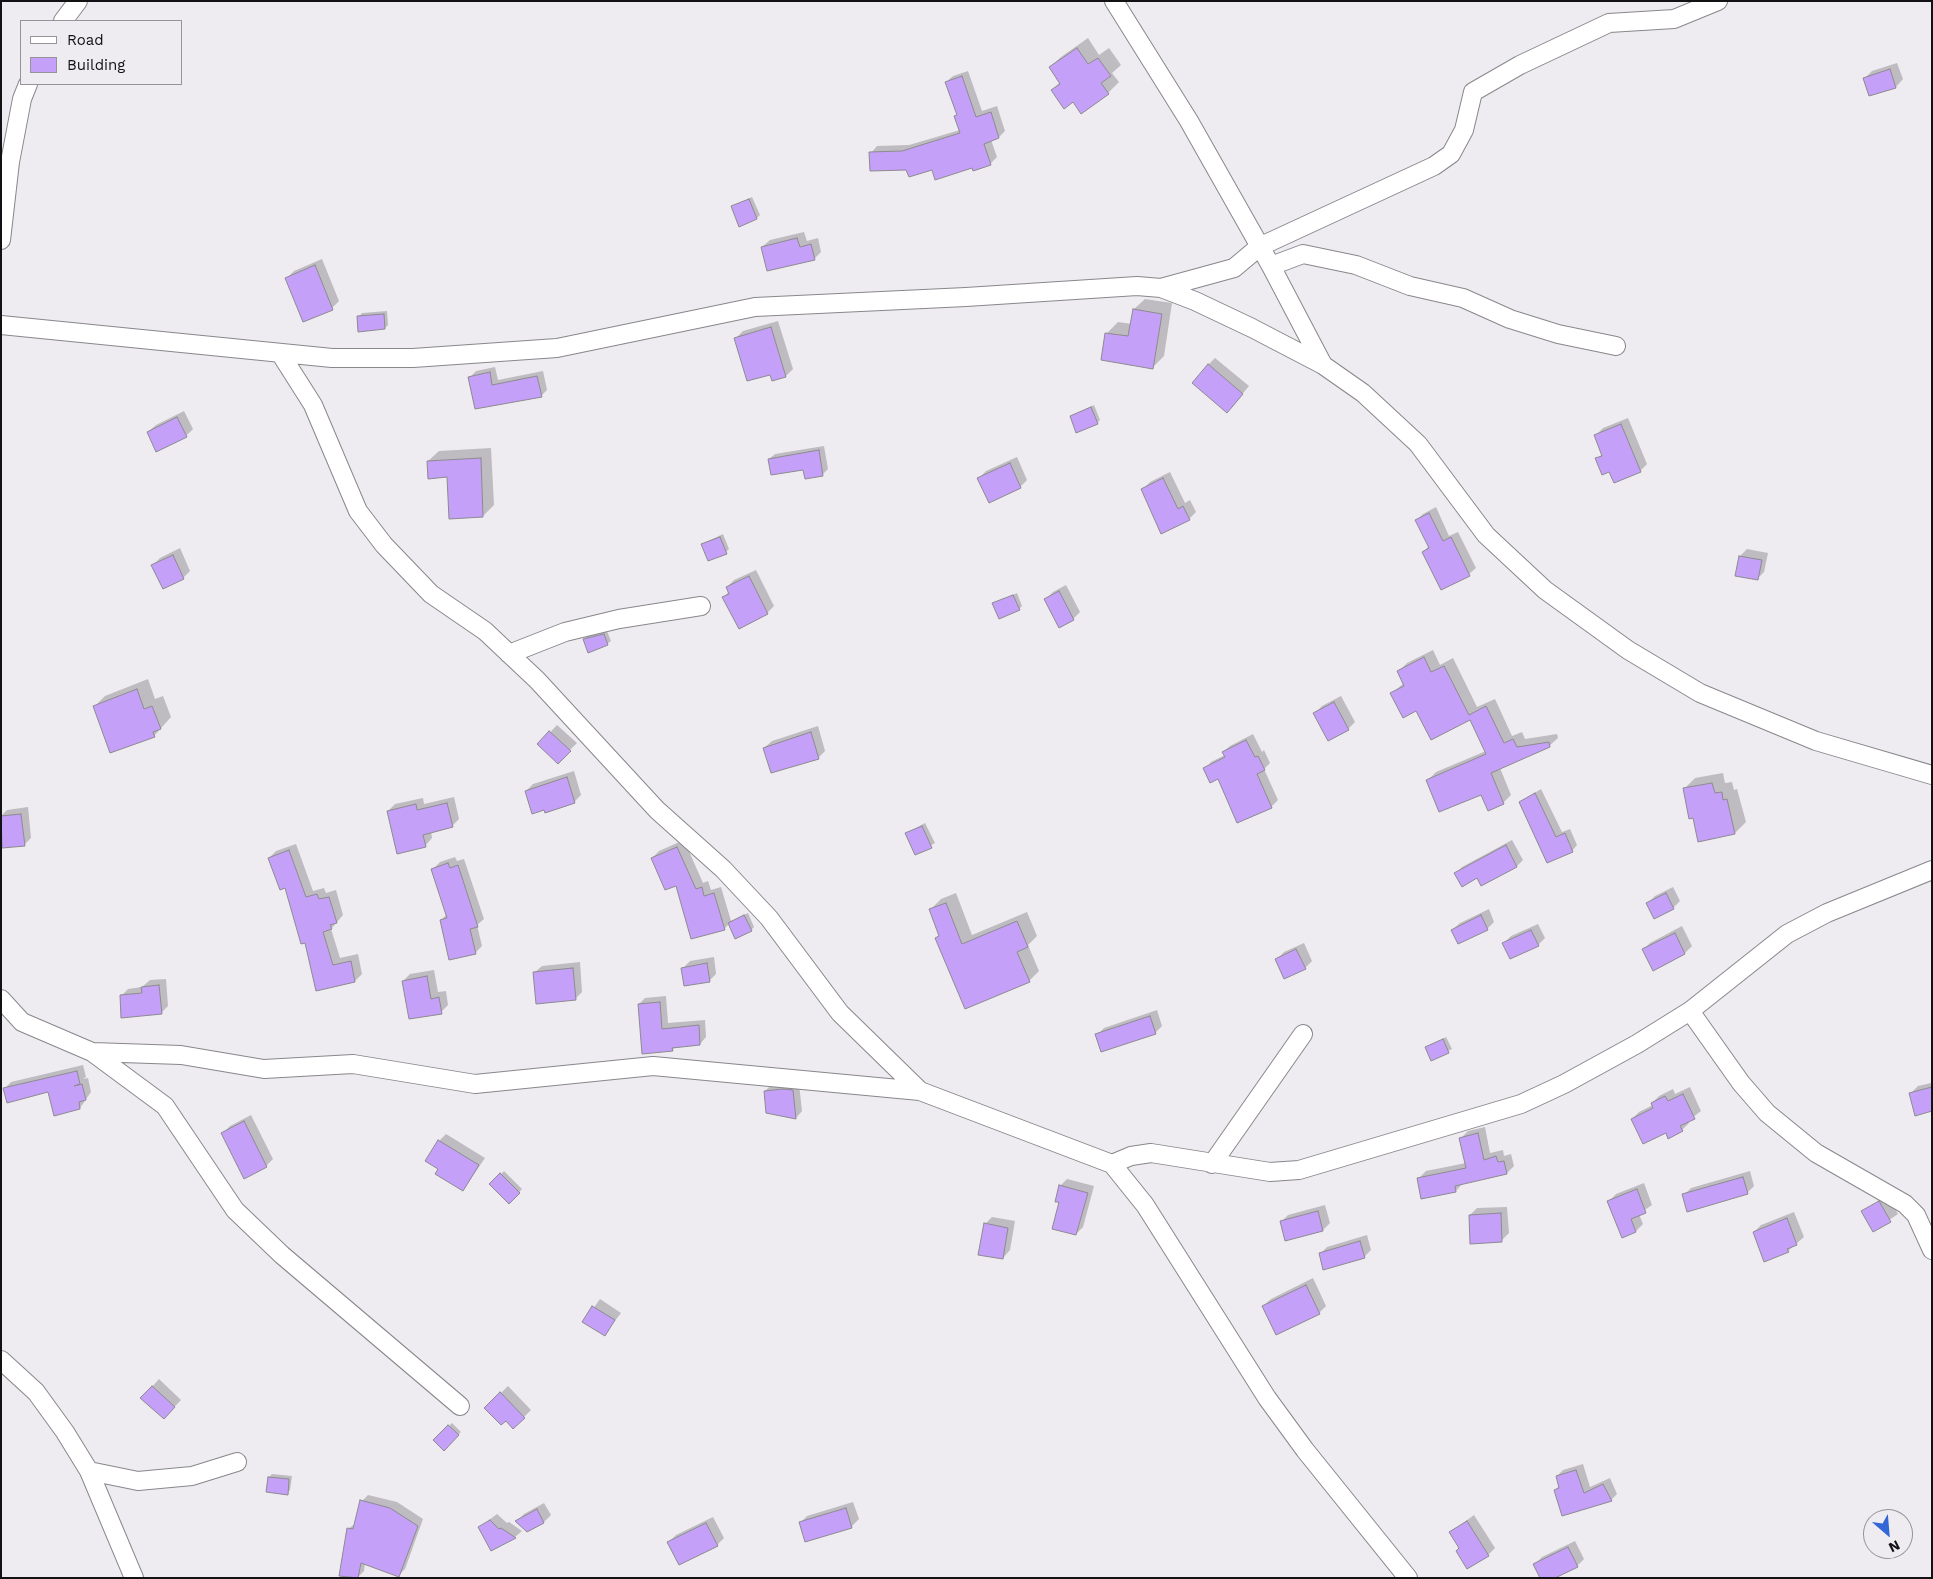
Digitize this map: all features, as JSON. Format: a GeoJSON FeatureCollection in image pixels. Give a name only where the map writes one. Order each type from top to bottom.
{"type":"FeatureCollection","features":[{"type":"Feature","properties":{"kind":"street"},"geometry":{"type":"LineString","coordinates":[[64,20],[78,1]]}},
{"type":"Feature","properties":{"kind":"street"},"geometry":{"type":"LineString","coordinates":[[1114,1],[1190,121],[1258,247],[1271,266],[1323,365]]}},
{"type":"Feature","properties":{"kind":"street"},"geometry":{"type":"LineString","coordinates":[[1161,288],[1234,268],[1258,247],[1434,166],[1451,154],[1464,130],[1472,92],[1520,65],[1609,23],[1674,19],[1718,1]]}},
{"type":"Feature","properties":{"kind":"street"},"geometry":{"type":"LineString","coordinates":[[1,240],[10,162],[22,99],[28,85]]}},
{"type":"Feature","properties":{"kind":"street"},"geometry":{"type":"LineString","coordinates":[[1271,266],[1303,254],[1356,265],[1410,286],[1463,298],[1510,319],[1558,334],[1616,346]]}},
{"type":"Feature","properties":{"kind":"street"},"geometry":{"type":"LineString","coordinates":[[1,325],[332,358],[413,358],[557,348],[755,307],[966,297],[1137,286],[1161,288],[1203,304],[1323,365],[1363,393],[1418,444],[1492,541],[1545,590],[1628,650],[1700,693],[1816,741],[1932,775]]}},
{"type":"Feature","properties":{"kind":"street"},"geometry":{"type":"LineString","coordinates":[[280,353],[313,405],[358,511],[384,545],[431,594],[485,631],[600,746],[658,810],[723,869],[769,918],[840,1013],[920,1092]]}},
{"type":"Feature","properties":{"kind":"street"},"geometry":{"type":"LineString","coordinates":[[509,654],[565,632],[619,619],[701,606]]}},
{"type":"Feature","properties":{"kind":"street"},"geometry":{"type":"LineString","coordinates":[[1112,1164],[1131,1156],[1151,1153],[1270,1172],[1300,1170],[1521,1104],[1564,1084],[1637,1044],[1690,1011],[1787,934],[1827,913],[1932,870]]}},
{"type":"Feature","properties":{"kind":"street"},"geometry":{"type":"LineString","coordinates":[[1,999],[22,1022],[92,1052],[165,1106],[235,1210],[290,1261],[460,1406]]}},
{"type":"Feature","properties":{"kind":"street"},"geometry":{"type":"LineString","coordinates":[[1690,1011],[1741,1083],[1767,1113],[1816,1153],[1905,1204],[1916,1215],[1932,1250]]}},
{"type":"Feature","properties":{"kind":"street"},"geometry":{"type":"LineString","coordinates":[[1212,1164],[1303,1034]]}},
{"type":"Feature","properties":{"kind":"street"},"geometry":{"type":"LineString","coordinates":[[92,1052],[181,1055],[264,1069],[353,1064],[475,1084],[653,1066],[920,1092],[1112,1164],[1145,1205],[1267,1398],[1305,1450],[1408,1578]]}},
{"type":"Feature","properties":{"kind":"street"},"geometry":{"type":"LineString","coordinates":[[1,1360],[36,1392],[65,1432],[89,1471],[134,1578]]}},
{"type":"Feature","properties":{"kind":"street"},"geometry":{"type":"LineString","coordinates":[[89,1471],[138,1481],[192,1476],[237,1462]]}},
{"type":"Feature","properties":{"kind":"building"},"geometry":{"type":"Polygon","coordinates":[[[1077,48],[1088,64],[1098,58],[1111,76],[1101,83],[1109,94],[1081,114],[1073,102],[1064,109],[1051,90],[1060,84],[1049,67],[1077,48]]]}},
{"type":"Feature","properties":{"kind":"building"},"geometry":{"type":"Polygon","coordinates":[[[1890,69],[1896,88],[1869,96],[1863,78],[1890,69]]]}},
{"type":"Feature","properties":{"kind":"building"},"geometry":{"type":"Polygon","coordinates":[[[962,76],[976,117],[991,112],[999,138],[984,144],[991,165],[973,171],[972,168],[935,180],[932,170],[909,177],[906,170],[870,171],[869,152],[902,151],[960,133],[954,116],[957,115],[945,82],[962,76]]]}},
{"type":"Feature","properties":{"kind":"building"},"geometry":{"type":"Polygon","coordinates":[[[749,199],[757,219],[739,227],[731,206],[749,199]]]}},
{"type":"Feature","properties":{"kind":"building"},"geometry":{"type":"Polygon","coordinates":[[[797,238],[800,247],[811,244],[815,260],[767,271],[761,247],[797,238]]]}},
{"type":"Feature","properties":{"kind":"building"},"geometry":{"type":"Polygon","coordinates":[[[315,265],[333,310],[303,322],[285,278],[315,265]]]}},
{"type":"Feature","properties":{"kind":"building"},"geometry":{"type":"Polygon","coordinates":[[[1133,309],[1162,314],[1153,369],[1101,360],[1105,333],[1128,336],[1133,309]]]}},
{"type":"Feature","properties":{"kind":"building"},"geometry":{"type":"Polygon","coordinates":[[[384,314],[385,329],[358,332],[357,316],[384,314]]]}},
{"type":"Feature","properties":{"kind":"building"},"geometry":{"type":"Polygon","coordinates":[[[771,327],[786,377],[772,381],[770,375],[747,381],[734,338],[771,327]]]}},
{"type":"Feature","properties":{"kind":"building"},"geometry":{"type":"Polygon","coordinates":[[[1208,364],[1243,394],[1227,413],[1192,383],[1208,364]]]}},
{"type":"Feature","properties":{"kind":"building"},"geometry":{"type":"Polygon","coordinates":[[[490,372],[492,385],[537,376],[542,397],[475,409],[468,377],[490,372]]]}},
{"type":"Feature","properties":{"kind":"building"},"geometry":{"type":"Polygon","coordinates":[[[1091,407],[1098,424],[1076,433],[1070,416],[1091,407]]]}},
{"type":"Feature","properties":{"kind":"building"},"geometry":{"type":"Polygon","coordinates":[[[177,417],[187,437],[156,452],[147,432],[177,417]]]}},
{"type":"Feature","properties":{"kind":"building"},"geometry":{"type":"Polygon","coordinates":[[[1621,424],[1641,472],[1614,483],[1609,472],[1602,475],[1595,458],[1602,456],[1594,435],[1621,424]]]}},
{"type":"Feature","properties":{"kind":"building"},"geometry":{"type":"Polygon","coordinates":[[[819,450],[823,476],[805,479],[803,470],[771,475],[768,459],[819,450]]]}},
{"type":"Feature","properties":{"kind":"building"},"geometry":{"type":"Polygon","coordinates":[[[481,458],[483,517],[449,519],[447,477],[428,479],[427,461],[481,458]]]}},
{"type":"Feature","properties":{"kind":"building"},"geometry":{"type":"Polygon","coordinates":[[[1010,463],[1021,488],[989,503],[977,478],[1010,463]]]}},
{"type":"Feature","properties":{"kind":"building"},"geometry":{"type":"Polygon","coordinates":[[[1163,478],[1178,509],[1183,506],[1190,520],[1161,534],[1141,489],[1163,478]]]}},
{"type":"Feature","properties":{"kind":"building"},"geometry":{"type":"Polygon","coordinates":[[[1429,513],[1443,541],[1451,537],[1470,576],[1441,590],[1422,552],[1429,548],[1415,520],[1429,513]]]}},
{"type":"Feature","properties":{"kind":"building"},"geometry":{"type":"Polygon","coordinates":[[[720,537],[727,554],[708,561],[701,544],[720,537]]]}},
{"type":"Feature","properties":{"kind":"building"},"geometry":{"type":"Polygon","coordinates":[[[173,555],[184,579],[163,589],[151,565],[173,555]]]}},
{"type":"Feature","properties":{"kind":"building"},"geometry":{"type":"Polygon","coordinates":[[[1739,556],[1762,560],[1758,580],[1735,576],[1739,556]]]}},
{"type":"Feature","properties":{"kind":"building"},"geometry":{"type":"Polygon","coordinates":[[[749,576],[768,614],[739,629],[722,597],[729,594],[726,587],[749,576]]]}},
{"type":"Feature","properties":{"kind":"building"},"geometry":{"type":"Polygon","coordinates":[[[1059,591],[1074,620],[1059,628],[1044,599],[1059,591]]]}},
{"type":"Feature","properties":{"kind":"building"},"geometry":{"type":"Polygon","coordinates":[[[1013,595],[1020,610],[999,619],[992,603],[1013,595]]]}},
{"type":"Feature","properties":{"kind":"building"},"geometry":{"type":"Polygon","coordinates":[[[604,634],[608,645],[588,653],[583,639],[604,634]]]}},
{"type":"Feature","properties":{"kind":"building"},"geometry":{"type":"Polygon","coordinates":[[[1424,657],[1431,672],[1444,666],[1469,715],[1486,706],[1504,743],[1513,739],[1517,747],[1549,742],[1550,747],[1491,773],[1504,804],[1488,811],[1481,795],[1439,812],[1426,780],[1486,754],[1470,720],[1431,740],[1416,711],[1403,718],[1390,693],[1404,686],[1397,671],[1424,657]]]}},
{"type":"Feature","properties":{"kind":"building"},"geometry":{"type":"Polygon","coordinates":[[[137,689],[144,709],[152,706],[161,729],[153,732],[155,737],[110,753],[93,706],[137,689]]]}},
{"type":"Feature","properties":{"kind":"building"},"geometry":{"type":"Polygon","coordinates":[[[1334,702],[1349,730],[1328,741],[1313,713],[1334,702]]]}},
{"type":"Feature","properties":{"kind":"building"},"geometry":{"type":"Polygon","coordinates":[[[549,731],[571,751],[558,764],[537,744],[549,731]]]}},
{"type":"Feature","properties":{"kind":"building"},"geometry":{"type":"Polygon","coordinates":[[[811,732],[819,759],[771,773],[763,748],[811,732]]]}},
{"type":"Feature","properties":{"kind":"building"},"geometry":{"type":"Polygon","coordinates":[[[1246,740],[1255,757],[1258,756],[1265,770],[1257,774],[1272,808],[1237,823],[1218,779],[1210,783],[1203,768],[1225,757],[1222,752],[1246,740]]]}},
{"type":"Feature","properties":{"kind":"building"},"geometry":{"type":"Polygon","coordinates":[[[567,777],[575,803],[545,813],[544,810],[532,814],[525,791],[567,777]]]}},
{"type":"Feature","properties":{"kind":"building"},"geometry":{"type":"Polygon","coordinates":[[[1712,783],[1715,793],[1722,792],[1723,800],[1727,799],[1735,834],[1698,842],[1693,818],[1689,819],[1683,788],[1712,783]]]}},
{"type":"Feature","properties":{"kind":"building"},"geometry":{"type":"Polygon","coordinates":[[[1535,793],[1556,837],[1565,833],[1573,852],[1547,863],[1519,802],[1535,793]]]}},
{"type":"Feature","properties":{"kind":"building"},"geometry":{"type":"Polygon","coordinates":[[[447,803],[453,827],[423,835],[426,847],[397,854],[387,811],[416,804],[417,810],[447,803]]]}},
{"type":"Feature","properties":{"kind":"building"},"geometry":{"type":"Polygon","coordinates":[[[21,814],[25,846],[2,848],[1,816],[21,814]]]}},
{"type":"Feature","properties":{"kind":"building"},"geometry":{"type":"Polygon","coordinates":[[[922,826],[932,848],[915,855],[905,833],[922,826]]]}},
{"type":"Feature","properties":{"kind":"building"},"geometry":{"type":"Polygon","coordinates":[[[1506,845],[1517,867],[1481,886],[1477,878],[1462,887],[1454,873],[1506,845]]]}},
{"type":"Feature","properties":{"kind":"building"},"geometry":{"type":"Polygon","coordinates":[[[677,847],[696,889],[702,887],[704,896],[714,893],[725,930],[691,939],[676,886],[665,890],[651,858],[677,847]]]}},
{"type":"Feature","properties":{"kind":"building"},"geometry":{"type":"Polygon","coordinates":[[[289,850],[306,897],[317,894],[319,899],[329,897],[337,923],[330,925],[332,929],[323,932],[333,965],[351,961],[355,982],[316,991],[305,943],[301,944],[285,888],[280,890],[268,858],[289,850]]]}},
{"type":"Feature","properties":{"kind":"building"},"geometry":{"type":"Polygon","coordinates":[[[448,863],[450,868],[458,865],[478,927],[470,929],[476,954],[449,960],[440,920],[447,918],[431,869],[448,863]]]}},
{"type":"Feature","properties":{"kind":"building"},"geometry":{"type":"Polygon","coordinates":[[[1666,893],[1674,909],[1654,919],[1646,903],[1666,893]]]}},
{"type":"Feature","properties":{"kind":"building"},"geometry":{"type":"Polygon","coordinates":[[[946,903],[962,944],[1017,921],[1028,947],[1017,952],[1030,982],[965,1009],[935,938],[939,936],[929,909],[946,903]]]}},
{"type":"Feature","properties":{"kind":"building"},"geometry":{"type":"Polygon","coordinates":[[[744,915],[752,931],[735,939],[728,923],[744,915]]]}},
{"type":"Feature","properties":{"kind":"building"},"geometry":{"type":"Polygon","coordinates":[[[1481,915],[1488,930],[1458,944],[1451,930],[1481,915]]]}},
{"type":"Feature","properties":{"kind":"building"},"geometry":{"type":"Polygon","coordinates":[[[1531,930],[1539,946],[1510,959],[1502,943],[1531,930]]]}},
{"type":"Feature","properties":{"kind":"building"},"geometry":{"type":"Polygon","coordinates":[[[1675,933],[1685,954],[1653,971],[1642,949],[1675,933]]]}},
{"type":"Feature","properties":{"kind":"building"},"geometry":{"type":"Polygon","coordinates":[[[1296,949],[1306,969],[1284,979],[1275,959],[1296,949]]]}},
{"type":"Feature","properties":{"kind":"building"},"geometry":{"type":"Polygon","coordinates":[[[707,963],[710,982],[684,986],[681,968],[707,963]]]}},
{"type":"Feature","properties":{"kind":"building"},"geometry":{"type":"Polygon","coordinates":[[[573,968],[576,1000],[536,1004],[533,972],[573,968]]]}},
{"type":"Feature","properties":{"kind":"building"},"geometry":{"type":"Polygon","coordinates":[[[427,976],[431,999],[439,997],[442,1014],[409,1019],[402,981],[427,976]]]}},
{"type":"Feature","properties":{"kind":"building"},"geometry":{"type":"Polygon","coordinates":[[[159,985],[162,1014],[121,1018],[120,995],[142,993],[141,987],[159,985]]]}},
{"type":"Feature","properties":{"kind":"building"},"geometry":{"type":"Polygon","coordinates":[[[660,1002],[662,1029],[699,1025],[700,1045],[672,1048],[673,1051],[642,1054],[638,1004],[660,1002]]]}},
{"type":"Feature","properties":{"kind":"building"},"geometry":{"type":"Polygon","coordinates":[[[1150,1016],[1156,1034],[1101,1052],[1095,1034],[1150,1016]]]}},
{"type":"Feature","properties":{"kind":"building"},"geometry":{"type":"Polygon","coordinates":[[[1443,1039],[1449,1053],[1431,1061],[1425,1047],[1443,1039]]]}},
{"type":"Feature","properties":{"kind":"building"},"geometry":{"type":"Polygon","coordinates":[[[77,1071],[80,1084],[74,1086],[82,1084],[86,1100],[79,1102],[80,1109],[54,1116],[48,1092],[7,1103],[3,1088],[77,1071]]]}},
{"type":"Feature","properties":{"kind":"building"},"geometry":{"type":"Polygon","coordinates":[[[1932,1087],[1932,1111],[1915,1116],[1909,1093],[1932,1087]]]}},
{"type":"Feature","properties":{"kind":"building"},"geometry":{"type":"Polygon","coordinates":[[[793,1090],[796,1119],[766,1113],[764,1091],[793,1090]]]}},
{"type":"Feature","properties":{"kind":"building"},"geometry":{"type":"Polygon","coordinates":[[[1683,1094],[1695,1119],[1680,1126],[1683,1131],[1668,1139],[1666,1133],[1643,1144],[1631,1119],[1653,1108],[1651,1103],[1665,1096],[1668,1101],[1683,1094]]]}},
{"type":"Feature","properties":{"kind":"building"},"geometry":{"type":"Polygon","coordinates":[[[244,1121],[267,1167],[244,1179],[221,1133],[244,1121]]]}},
{"type":"Feature","properties":{"kind":"building"},"geometry":{"type":"Polygon","coordinates":[[[1478,1133],[1484,1160],[1496,1156],[1498,1162],[1504,1161],[1507,1174],[1455,1186],[1456,1192],[1421,1199],[1417,1178],[1466,1168],[1459,1138],[1478,1133]]]}},
{"type":"Feature","properties":{"kind":"building"},"geometry":{"type":"Polygon","coordinates":[[[438,1140],[479,1165],[463,1191],[435,1174],[438,1169],[425,1161],[438,1140]]]}},
{"type":"Feature","properties":{"kind":"building"},"geometry":{"type":"Polygon","coordinates":[[[500,1173],[520,1193],[509,1204],[489,1184],[500,1173]]]}},
{"type":"Feature","properties":{"kind":"building"},"geometry":{"type":"Polygon","coordinates":[[[1743,1177],[1748,1194],[1687,1212],[1682,1194],[1743,1177]]]}},
{"type":"Feature","properties":{"kind":"building"},"geometry":{"type":"Polygon","coordinates":[[[1059,1185],[1088,1193],[1076,1235],[1052,1229],[1059,1202],[1055,1202],[1059,1185]]]}},
{"type":"Feature","properties":{"kind":"building"},"geometry":{"type":"Polygon","coordinates":[[[1637,1189],[1646,1213],[1631,1219],[1636,1232],[1622,1238],[1607,1201],[1637,1189]]]}},
{"type":"Feature","properties":{"kind":"building"},"geometry":{"type":"Polygon","coordinates":[[[1879,1201],[1891,1222],[1873,1232],[1861,1211],[1879,1201]]]}},
{"type":"Feature","properties":{"kind":"building"},"geometry":{"type":"Polygon","coordinates":[[[1318,1211],[1323,1231],[1285,1241],[1280,1221],[1318,1211]]]}},
{"type":"Feature","properties":{"kind":"building"},"geometry":{"type":"Polygon","coordinates":[[[1501,1213],[1502,1242],[1470,1244],[1469,1215],[1501,1213]]]}},
{"type":"Feature","properties":{"kind":"building"},"geometry":{"type":"Polygon","coordinates":[[[1787,1218],[1797,1245],[1787,1249],[1789,1252],[1764,1262],[1753,1232],[1787,1218]]]}},
{"type":"Feature","properties":{"kind":"building"},"geometry":{"type":"Polygon","coordinates":[[[984,1223],[1008,1228],[1003,1259],[978,1255],[984,1223]]]}},
{"type":"Feature","properties":{"kind":"building"},"geometry":{"type":"Polygon","coordinates":[[[1360,1241],[1365,1258],[1323,1270],[1319,1253],[1360,1241]]]}},
{"type":"Feature","properties":{"kind":"building"},"geometry":{"type":"Polygon","coordinates":[[[1306,1285],[1320,1314],[1276,1335],[1262,1306],[1306,1285]]]}},
{"type":"Feature","properties":{"kind":"building"},"geometry":{"type":"Polygon","coordinates":[[[592,1306],[615,1320],[605,1336],[582,1322],[592,1306]]]}},
{"type":"Feature","properties":{"kind":"building"},"geometry":{"type":"Polygon","coordinates":[[[152,1386],[175,1407],[164,1419],[140,1398],[152,1386]]]}},
{"type":"Feature","properties":{"kind":"building"},"geometry":{"type":"Polygon","coordinates":[[[500,1392],[525,1418],[513,1429],[506,1421],[501,1425],[484,1408],[500,1392]]]}},
{"type":"Feature","properties":{"kind":"building"},"geometry":{"type":"Polygon","coordinates":[[[448,1425],[459,1435],[444,1451],[433,1440],[448,1425]]]}},
{"type":"Feature","properties":{"kind":"building"},"geometry":{"type":"Polygon","coordinates":[[[1576,1470],[1584,1493],[1603,1484],[1612,1501],[1562,1516],[1554,1490],[1559,1488],[1556,1476],[1576,1470]]]}},
{"type":"Feature","properties":{"kind":"building"},"geometry":{"type":"Polygon","coordinates":[[[268,1477],[289,1479],[288,1495],[266,1492],[268,1477]]]}},
{"type":"Feature","properties":{"kind":"building"},"geometry":{"type":"Polygon","coordinates":[[[360,1500],[390,1508],[418,1526],[399,1577],[361,1563],[358,1578],[339,1576],[347,1528],[353,1529],[360,1500]]]}},
{"type":"Feature","properties":{"kind":"building"},"geometry":{"type":"Polygon","coordinates":[[[846,1508],[852,1528],[805,1542],[799,1522],[846,1508]]]}},
{"type":"Feature","properties":{"kind":"building"},"geometry":{"type":"Polygon","coordinates":[[[537,1509],[544,1523],[527,1532],[515,1521],[537,1509]]]}},
{"type":"Feature","properties":{"kind":"building"},"geometry":{"type":"Polygon","coordinates":[[[490,1520],[499,1529],[501,1528],[516,1538],[491,1551],[478,1527],[490,1520]]]}},
{"type":"Feature","properties":{"kind":"building"},"geometry":{"type":"Polygon","coordinates":[[[1467,1521],[1489,1556],[1467,1569],[1456,1551],[1459,1548],[1449,1532],[1467,1521]]]}},
{"type":"Feature","properties":{"kind":"building"},"geometry":{"type":"Polygon","coordinates":[[[706,1523],[718,1546],[679,1565],[667,1542],[706,1523]]]}},
{"type":"Feature","properties":{"kind":"building"},"geometry":{"type":"Polygon","coordinates":[[[1568,1547],[1578,1567],[1555,1578],[1540,1578],[1533,1564],[1568,1547]]]}}]}
